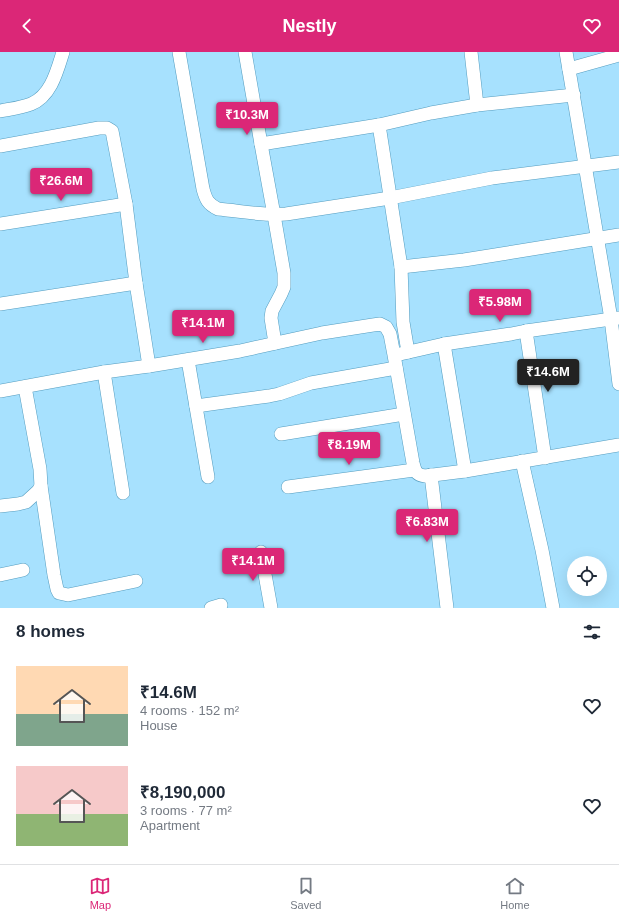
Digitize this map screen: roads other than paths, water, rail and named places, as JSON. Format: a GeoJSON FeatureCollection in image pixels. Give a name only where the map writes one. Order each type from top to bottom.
{"type":"FeatureCollection","features":[{"type":"Feature","properties":{"kind":"street"},"geometry":{"type":"LineString","coordinates":[[0,111],[30,104],[39,100],[53,80],[63,52]]}},
{"type":"Feature","properties":{"kind":"street"},"geometry":{"type":"LineString","coordinates":[[179,52],[203,189],[206,199],[212,206],[218,209],[274,215],[390,198],[492,178],[619,162]]}},
{"type":"Feature","properties":{"kind":"street"},"geometry":{"type":"LineString","coordinates":[[245,52],[284,273],[284,287],[272,311],[271,318],[275,343]]}},
{"type":"Feature","properties":{"kind":"street"},"geometry":{"type":"LineString","coordinates":[[471,52],[477,105]]}},
{"type":"Feature","properties":{"kind":"street"},"geometry":{"type":"LineString","coordinates":[[566,52],[598,238],[615,319],[619,384]]}},
{"type":"Feature","properties":{"kind":"street"},"geometry":{"type":"LineString","coordinates":[[569,69],[619,55]]}},
{"type":"Feature","properties":{"kind":"street"},"geometry":{"type":"LineString","coordinates":[[261,144],[379,125],[431,113],[477,105],[574,95]]}},
{"type":"Feature","properties":{"kind":"street"},"geometry":{"type":"LineString","coordinates":[[379,125],[401,267],[403,322],[408,352]]}},
{"type":"Feature","properties":{"kind":"street"},"geometry":{"type":"LineString","coordinates":[[0,146],[99,128],[107,128],[112,131],[126,204],[136,283],[149,366]]}},
{"type":"Feature","properties":{"kind":"street"},"geometry":{"type":"LineString","coordinates":[[0,224],[126,204]]}},
{"type":"Feature","properties":{"kind":"street"},"geometry":{"type":"LineString","coordinates":[[401,267],[464,260],[619,235]]}},
{"type":"Feature","properties":{"kind":"street"},"geometry":{"type":"LineString","coordinates":[[0,304],[136,283]]}},
{"type":"Feature","properties":{"kind":"street"},"geometry":{"type":"LineString","coordinates":[[196,406],[269,396],[286,392],[311,383],[395,361],[408,352],[444,344],[615,319]]}},
{"type":"Feature","properties":{"kind":"street"},"geometry":{"type":"LineString","coordinates":[[0,391],[104,372],[240,351],[322,333],[380,324],[386,327],[390,334],[414,470],[419,475],[425,476],[465,471],[619,445]]}},
{"type":"Feature","properties":{"kind":"street"},"geometry":{"type":"LineString","coordinates":[[526,331],[544,458]]}},
{"type":"Feature","properties":{"kind":"street"},"geometry":{"type":"LineString","coordinates":[[444,344],[465,471]]}},
{"type":"Feature","properties":{"kind":"street"},"geometry":{"type":"LineString","coordinates":[[188,360],[208,477]]}},
{"type":"Feature","properties":{"kind":"street"},"geometry":{"type":"LineString","coordinates":[[104,372],[123,493]]}},
{"type":"Feature","properties":{"kind":"street"},"geometry":{"type":"LineString","coordinates":[[25,387],[40,470],[54,575],[59,593],[68,595],[136,581]]}},
{"type":"Feature","properties":{"kind":"street"},"geometry":{"type":"LineString","coordinates":[[281,434],[404,414]]}},
{"type":"Feature","properties":{"kind":"street"},"geometry":{"type":"LineString","coordinates":[[522,461],[542,550],[553,608]]}},
{"type":"Feature","properties":{"kind":"street"},"geometry":{"type":"LineString","coordinates":[[288,487],[414,470]]}},
{"type":"Feature","properties":{"kind":"street"},"geometry":{"type":"LineString","coordinates":[[432,475],[447,608]]}},
{"type":"Feature","properties":{"kind":"street"},"geometry":{"type":"LineString","coordinates":[[0,506],[26,502],[38,491],[41,486]]}},
{"type":"Feature","properties":{"kind":"street"},"geometry":{"type":"LineString","coordinates":[[261,552],[271,608]]}},
{"type":"Feature","properties":{"kind":"street"},"geometry":{"type":"LineString","coordinates":[[0,575],[23,570]]}}]}
